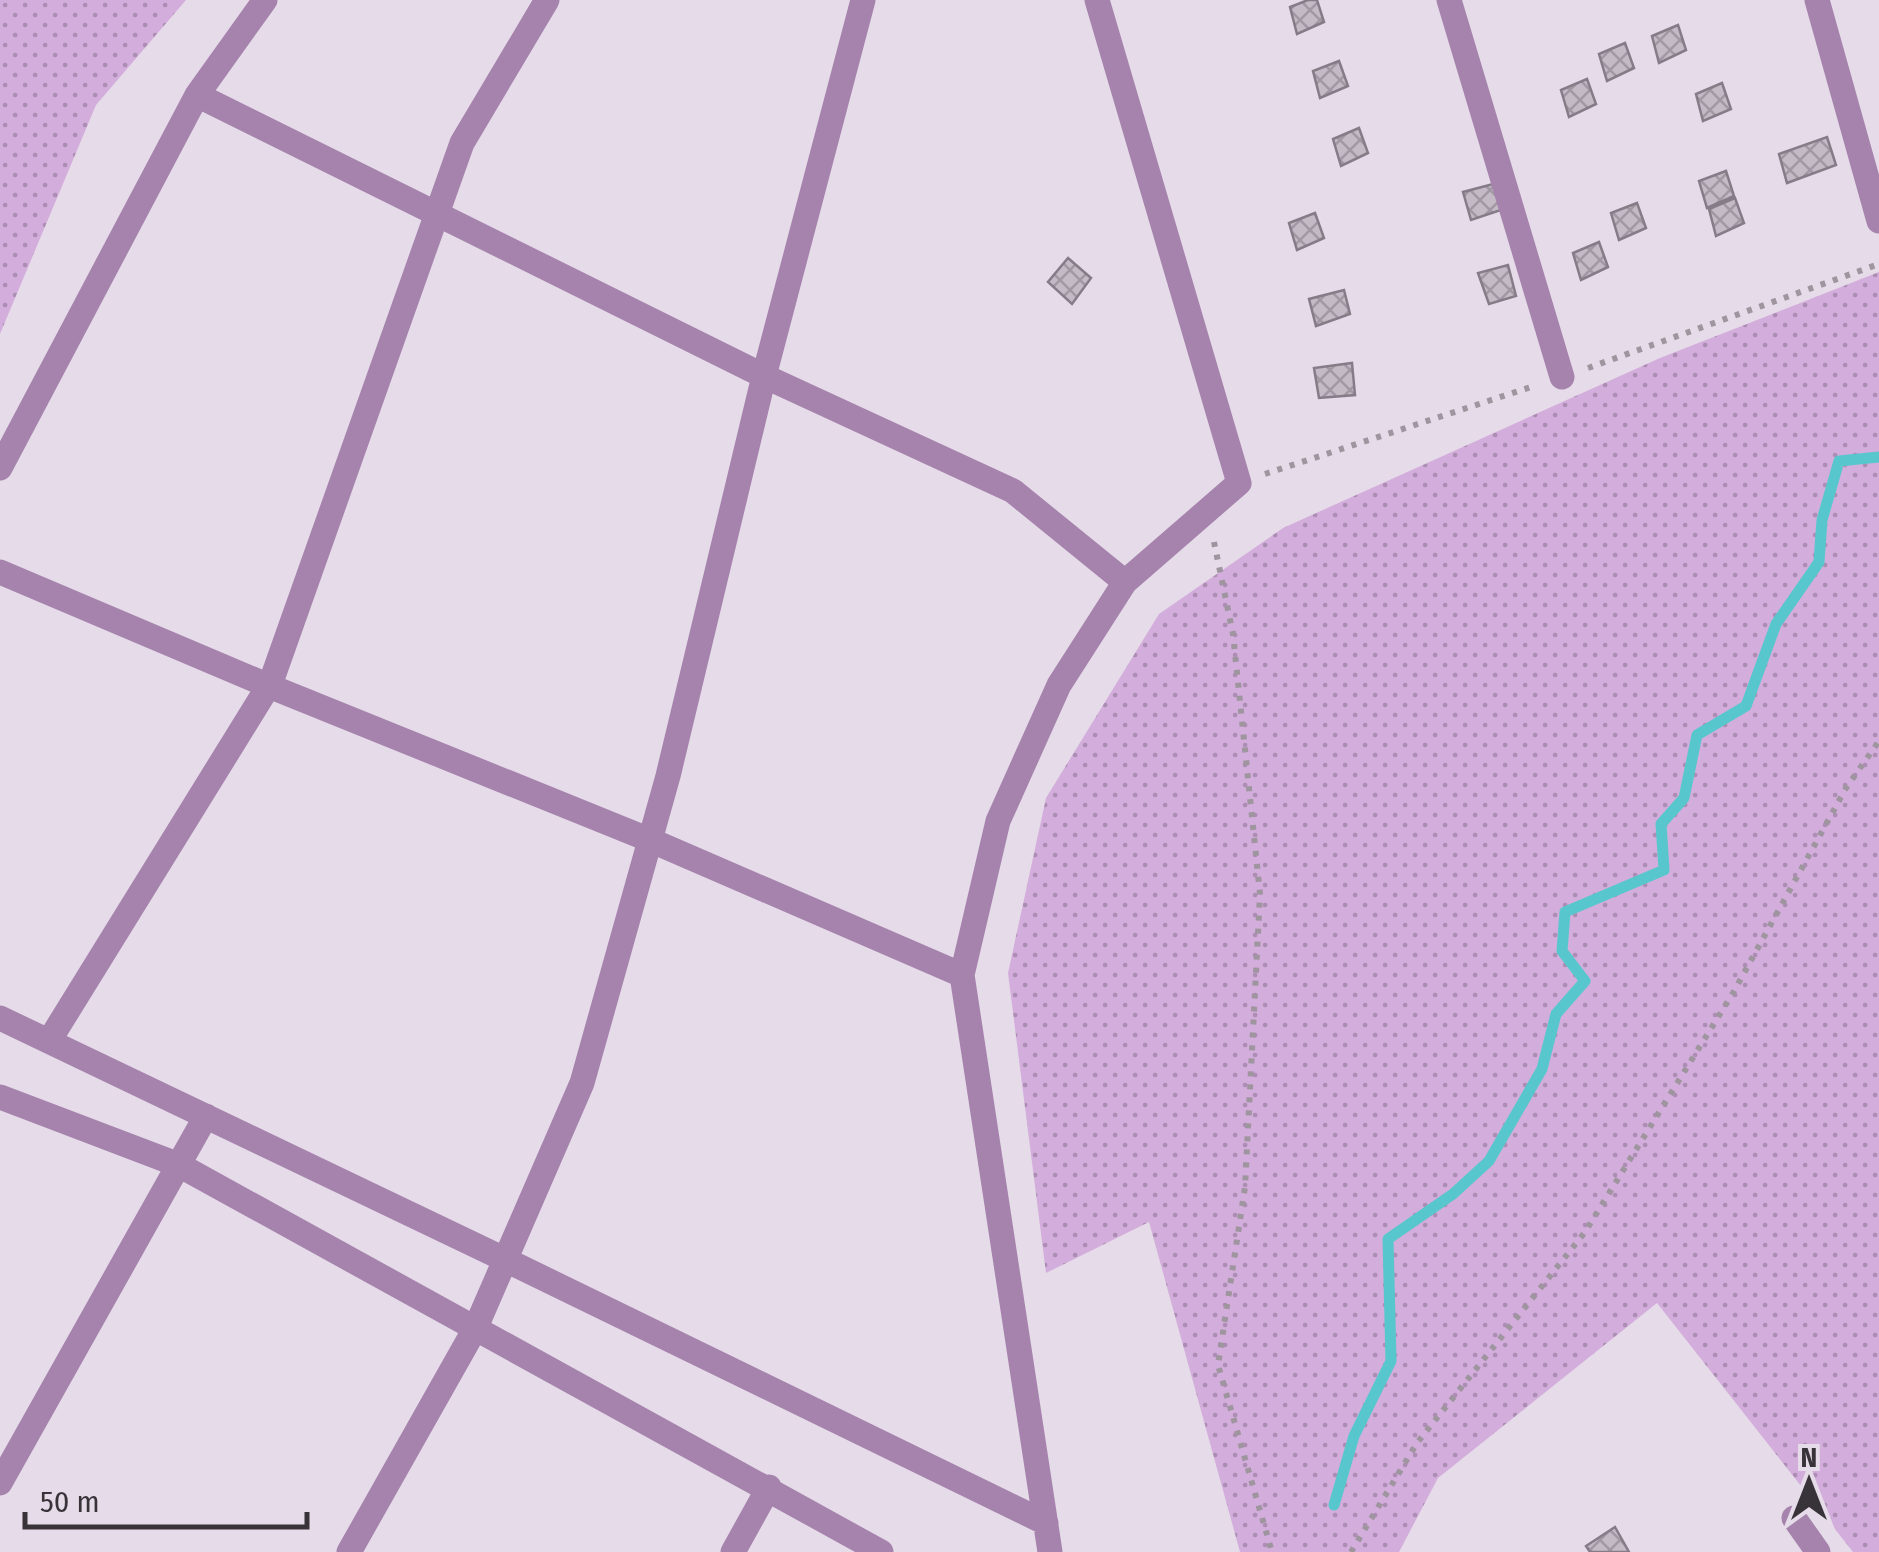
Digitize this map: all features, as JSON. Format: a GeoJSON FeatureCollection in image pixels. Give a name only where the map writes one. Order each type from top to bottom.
{"type":"FeatureCollection","features":[{"type":"Feature","properties":{"kind":"street"},"geometry":{"type":"LineString","coordinates":[[0,468],[197,95],[264,0]]}},
{"type":"Feature","properties":{"kind":"street"},"geometry":{"type":"LineString","coordinates":[[49,1041],[269,686],[462,143],[547,0]]}},
{"type":"Feature","properties":{"kind":"street"},"geometry":{"type":"LineString","coordinates":[[349,1552],[476,1327],[582,1082],[650,840],[764,376],[863,0]]}},
{"type":"Feature","properties":{"kind":"street"},"geometry":{"type":"LineString","coordinates":[[1050,1552],[962,975],[998,822],[1059,685],[1125,582],[1239,482],[1097,0]]}},
{"type":"Feature","properties":{"kind":"street"},"geometry":{"type":"LineString","coordinates":[[1449,0],[1562,377]]}},
{"type":"Feature","properties":{"kind":"street"},"geometry":{"type":"LineString","coordinates":[[1818,0],[1879,222]]}},
{"type":"Feature","properties":{"kind":"street"},"geometry":{"type":"LineString","coordinates":[[197,95],[764,376],[1014,491],[1125,582]]}},
{"type":"Feature","properties":{"kind":"street"},"geometry":{"type":"LineString","coordinates":[[0,572],[650,840],[962,975]]}},
{"type":"Feature","properties":{"kind":"street"},"geometry":{"type":"LineString","coordinates":[[0,1018],[1046,1523]]}},
{"type":"Feature","properties":{"kind":"street"},"geometry":{"type":"LineString","coordinates":[[0,1097],[179,1166],[881,1552]]}},
{"type":"Feature","properties":{"kind":"street"},"geometry":{"type":"LineString","coordinates":[[0,1483],[206,1116]]}},
{"type":"Feature","properties":{"kind":"street"},"geometry":{"type":"LineString","coordinates":[[733,1552],[769,1488]]}},
{"type":"Feature","properties":{"kind":"street"},"geometry":{"type":"LineString","coordinates":[[1794,1518],[1818,1552]]}},
{"type":"Feature","properties":{"kind":"path"},"geometry":{"type":"LineString","coordinates":[[1208,510],[1233,634],[1260,894],[1245,1188],[1218,1365],[1272,1552]]}},
{"type":"Feature","properties":{"kind":"path"},"geometry":{"type":"LineString","coordinates":[[1351,1552],[1417,1444],[1585,1232],[1732,993],[1846,788],[1879,741]]}},
{"type":"Feature","properties":{"kind":"shaded area"},"geometry":{"type":"Polygon","coordinates":[[[0,0],[186,0],[96,105],[0,334],[0,0]]]}},
{"type":"Feature","properties":{"kind":"shaded area"},"geometry":{"type":"Polygon","coordinates":[[[1879,272],[1879,1552],[1853,1552],[1657,1303],[1438,1478],[1399,1552],[1240,1552],[1149,1222],[1046,1273],[1008,973],[1046,798],[1159,614],[1283,528],[1660,358],[1879,272]]]}},
{"type":"Feature","properties":{"kind":"building"},"geometry":{"type":"Polygon","coordinates":[[[1317,0],[1324,22],[1297,34],[1290,7],[1317,0]]]}},
{"type":"Feature","properties":{"kind":"building"},"geometry":{"type":"Polygon","coordinates":[[[1678,25],[1686,50],[1659,63],[1652,36],[1678,25]]]}},
{"type":"Feature","properties":{"kind":"building"},"geometry":{"type":"Polygon","coordinates":[[[1625,43],[1634,68],[1607,81],[1599,54],[1625,43]]]}},
{"type":"Feature","properties":{"kind":"building"},"geometry":{"type":"Polygon","coordinates":[[[1339,61],[1348,86],[1320,98],[1313,71],[1339,61]]]}},
{"type":"Feature","properties":{"kind":"building"},"geometry":{"type":"Polygon","coordinates":[[[1587,79],[1596,104],[1569,117],[1561,90],[1587,79]]]}},
{"type":"Feature","properties":{"kind":"building"},"geometry":{"type":"Polygon","coordinates":[[[1722,83],[1731,109],[1703,121],[1696,94],[1722,83]]]}},
{"type":"Feature","properties":{"kind":"building"},"geometry":{"type":"Polygon","coordinates":[[[1359,128],[1368,153],[1341,166],[1333,139],[1359,128]]]}},
{"type":"Feature","properties":{"kind":"building"},"geometry":{"type":"Polygon","coordinates":[[[1827,137],[1836,165],[1787,183],[1779,154],[1827,137]]]}},
{"type":"Feature","properties":{"kind":"building"},"geometry":{"type":"Polygon","coordinates":[[[1726,171],[1734,196],[1707,208],[1699,181],[1726,171]]]}},
{"type":"Feature","properties":{"kind":"building"},"geometry":{"type":"Polygon","coordinates":[[[1497,183],[1507,208],[1471,220],[1463,192],[1497,183]]]}},
{"type":"Feature","properties":{"kind":"building"},"geometry":{"type":"Polygon","coordinates":[[[1735,198],[1744,223],[1716,236],[1709,209],[1735,198]]]}},
{"type":"Feature","properties":{"kind":"building"},"geometry":{"type":"Polygon","coordinates":[[[1637,203],[1646,228],[1619,240],[1611,213],[1637,203]]]}},
{"type":"Feature","properties":{"kind":"building"},"geometry":{"type":"Polygon","coordinates":[[[1315,213],[1324,238],[1297,250],[1289,223],[1315,213]]]}},
{"type":"Feature","properties":{"kind":"building"},"geometry":{"type":"Polygon","coordinates":[[[1599,242],[1608,267],[1581,280],[1573,253],[1599,242]]]}},
{"type":"Feature","properties":{"kind":"building"},"geometry":{"type":"Polygon","coordinates":[[[1068,258],[1091,278],[1072,304],[1048,282],[1068,258]]]}},
{"type":"Feature","properties":{"kind":"building"},"geometry":{"type":"Polygon","coordinates":[[[1508,265],[1516,296],[1489,304],[1478,273],[1508,265]]]}},
{"type":"Feature","properties":{"kind":"building"},"geometry":{"type":"Polygon","coordinates":[[[1344,290],[1350,314],[1316,326],[1309,299],[1344,290]]]}},
{"type":"Feature","properties":{"kind":"building"},"geometry":{"type":"Polygon","coordinates":[[[1352,363],[1355,395],[1319,398],[1314,368],[1352,363]]]}},
{"type":"Feature","properties":{"kind":"building"},"geometry":{"type":"Polygon","coordinates":[[[1615,1527],[1629,1552],[1590,1552],[1586,1546],[1615,1527]]]}},
{"type":"Feature","properties":{"kind":"waterway"},"geometry":{"type":"LineString","coordinates":[[1334,1505],[1354,1436],[1391,1361],[1388,1239],[1453,1194],[1489,1161],[1542,1069],[1556,1014],[1585,981],[1562,951],[1565,912],[1664,870],[1661,824],[1684,798],[1697,735],[1746,706],[1776,624],[1819,562],[1822,520],[1839,461],[1879,457]]}}]}
